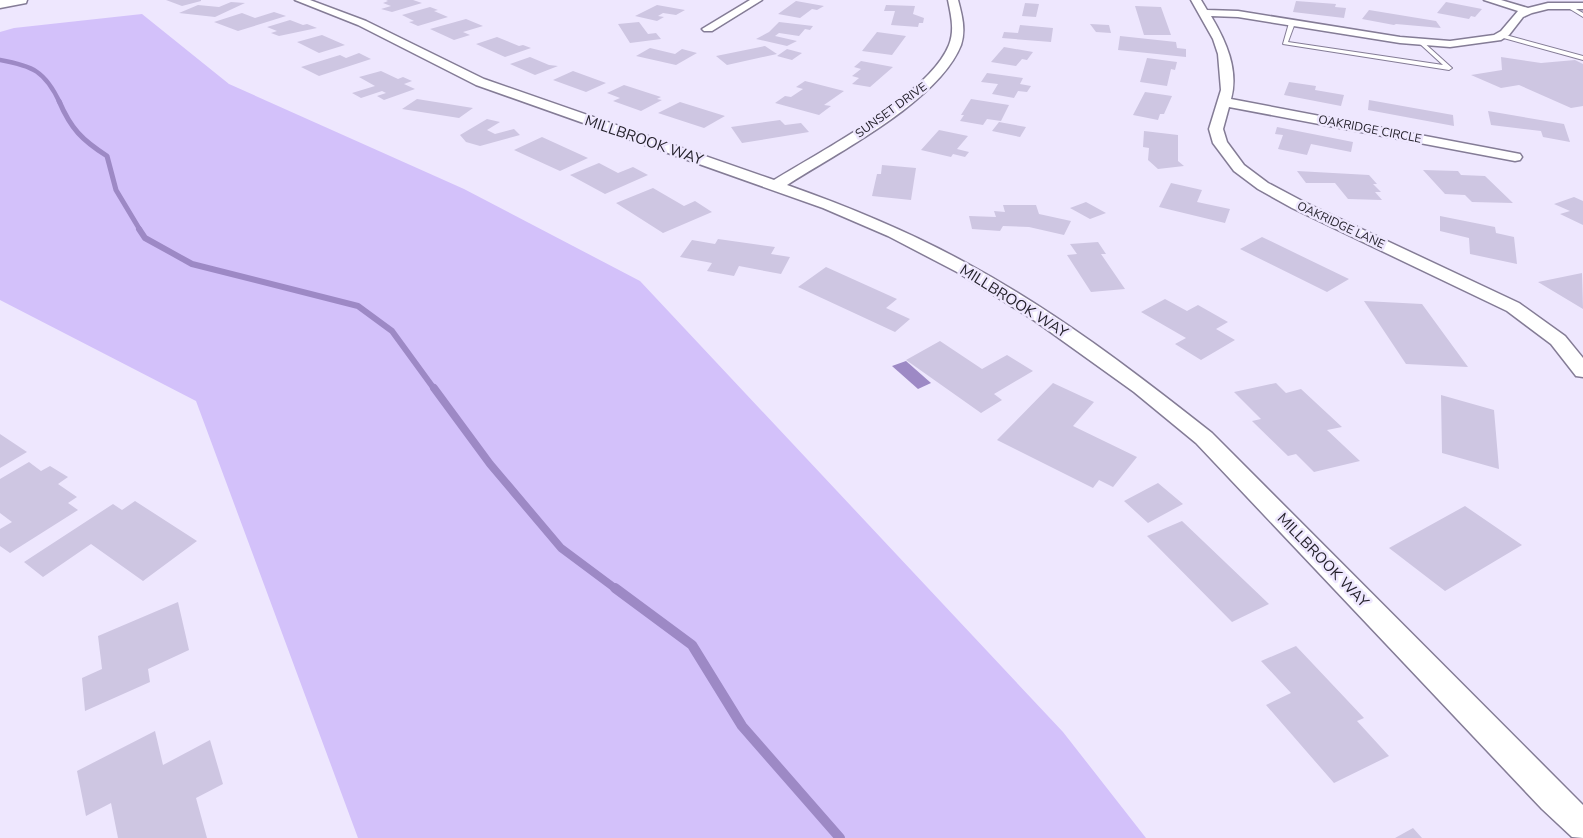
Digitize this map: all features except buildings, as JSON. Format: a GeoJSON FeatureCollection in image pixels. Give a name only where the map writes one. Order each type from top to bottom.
{"type":"FeatureCollection","features":[{"type":"Feature","properties":{"kind":"street"},"geometry":{"type":"LineString","coordinates":[[0,4],[22,0]]}},
{"type":"Feature","properties":{"kind":"street","name":"MILLBROOK WAY"},"geometry":{"type":"LineString","coordinates":[[300,0],[362,23],[480,82],[861,218],[963,268],[1042,317],[1162,402],[1204,438],[1553,798],[1583,826]]}},
{"type":"Feature","properties":{"kind":"street"},"geometry":{"type":"LineString","coordinates":[[708,29],[757,0]]}},
{"type":"Feature","properties":{"kind":"street","name":"SUNSET DRIVE"},"geometry":{"type":"LineString","coordinates":[[775,186],[891,113],[911,99],[939,73],[952,51],[958,33],[958,16],[953,0]]}},
{"type":"Feature","properties":{"kind":"street"},"geometry":{"type":"LineString","coordinates":[[1488,0],[1528,11]]}},
{"type":"Feature","properties":{"kind":"street"},"geometry":{"type":"LineString","coordinates":[[1200,6],[1292,23],[1421,42],[1462,44],[1492,40],[1502,36],[1519,15],[1528,11],[1583,6]]}},
{"type":"Feature","properties":{"kind":"street","name":"OAKRIDGE LANE"},"geometry":{"type":"LineString","coordinates":[[1200,6],[1224,54],[1227,90],[1225,102],[1217,123],[1220,143],[1231,159],[1250,177],[1298,205],[1513,307],[1558,340],[1583,371]]}},
{"type":"Feature","properties":{"kind":"street","name":"OAKRIDGE CIRCLE"},"geometry":{"type":"LineString","coordinates":[[1225,102],[1515,157]]}},
{"type":"Feature","properties":{"kind":"lane"},"geometry":{"type":"LineString","coordinates":[[1567,6],[1583,15]]}},
{"type":"Feature","properties":{"kind":"lane"},"geometry":{"type":"LineString","coordinates":[[1292,23],[1285,43],[1449,68],[1421,42]]}},
{"type":"Feature","properties":{"kind":"lane"},"geometry":{"type":"LineString","coordinates":[[1502,36],[1583,58]]}},
{"type":"Feature","properties":{"kind":"shaded area"},"geometry":{"type":"Polygon","coordinates":[[[142,14],[229,84],[464,189],[640,281],[1063,732],[1146,838],[358,838],[196,401],[0,300],[0,32],[14,28],[142,14]]]}},
{"type":"Feature","properties":{"kind":"shaded area"},"geometry":{"type":"Polygon","coordinates":[[[906,361],[931,383],[918,389],[892,366],[906,361]]]}},
{"type":"Feature","properties":{"kind":"waterway"},"geometry":{"type":"LineString","coordinates":[[0,60],[21,65],[37,72],[49,84],[60,103]]}},
{"type":"Feature","properties":{"kind":"waterway"},"geometry":{"type":"LineString","coordinates":[[60,103],[78,133],[107,156],[116,190],[140,230]]}},
{"type":"Feature","properties":{"kind":"waterway"},"geometry":{"type":"LineString","coordinates":[[139,229],[145,238],[192,264],[358,306],[392,331],[435,390]]}},
{"type":"Feature","properties":{"kind":"waterway"},"geometry":{"type":"LineString","coordinates":[[434,388],[490,464],[561,548],[616,589]]}},
{"type":"Feature","properties":{"kind":"waterway"},"geometry":{"type":"LineString","coordinates":[[615,588],[692,645],[742,726],[840,838]]}}]}
